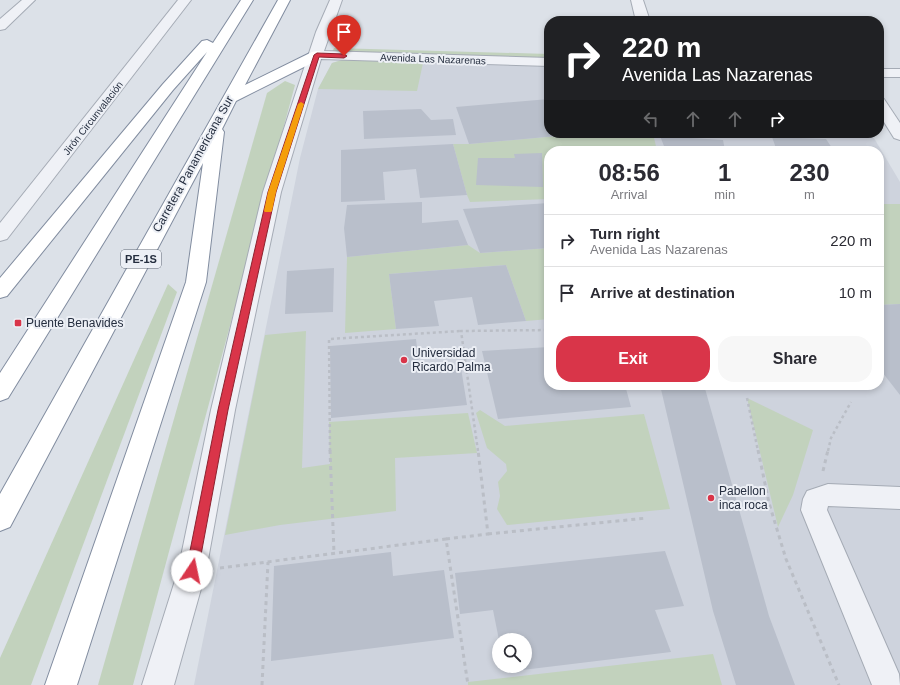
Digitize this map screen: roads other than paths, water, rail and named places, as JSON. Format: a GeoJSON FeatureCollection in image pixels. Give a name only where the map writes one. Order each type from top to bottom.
{"type":"FeatureCollection","features":[{"type":"Feature","properties":{"kind":"highway","name":"Carretera Panamericana Sur"},"geometry":{"type":"LineString","coordinates":[[0,519],[284,0]]}},
{"type":"Feature","properties":{"kind":"highway"},"geometry":{"type":"LineString","coordinates":[[0,291],[168,87],[246,2]]}},
{"type":"Feature","properties":{"kind":"highway"},"geometry":{"type":"LineString","coordinates":[[0,392],[246,2]]}},
{"type":"Feature","properties":{"kind":"highway"},"geometry":{"type":"LineString","coordinates":[[229,99],[319,49]]}},
{"type":"Feature","properties":{"kind":"highway"},"geometry":{"type":"LineString","coordinates":[[61,685],[196,282],[218,119]]}},
{"type":"Feature","properties":{"kind":"street"},"geometry":{"type":"LineString","coordinates":[[0,26],[29,0]]}},
{"type":"Feature","properties":{"kind":"street","name":"Jirón Circunvalación"},"geometry":{"type":"LineString","coordinates":[[0,235],[185,0]]}},
{"type":"Feature","properties":{"kind":"street"},"geometry":{"type":"LineString","coordinates":[[158,685],[192,571],[223,410],[272,192],[319,49],[323,32],[336,0]]}},
{"type":"Feature","properties":{"kind":"street"},"geometry":{"type":"LineString","coordinates":[[637,0],[642,16]]}},
{"type":"Feature","properties":{"kind":"street","name":"Avenida Las Nazarenas"},"geometry":{"type":"LineString","coordinates":[[319,49],[544,50]]}},
{"type":"Feature","properties":{"kind":"street","name":"Avenida Las Nazarenas"},"geometry":{"type":"LineString","coordinates":[[319,49],[544,62]]}},
{"type":"Feature","properties":{"kind":"street"},"geometry":{"type":"LineString","coordinates":[[884,73],[900,73]]}},
{"type":"Feature","properties":{"kind":"street"},"geometry":{"type":"LineString","coordinates":[[884,110],[900,135]]}},
{"type":"Feature","properties":{"kind":"street"},"geometry":{"type":"LineString","coordinates":[[888,685],[814,510],[816,499],[828,495],[900,498]]}},
{"type":"Feature","properties":{"kind":"place","name":"Puente Benavides"},"geometry":{"type":"Point","coordinates":[18,323]}},
{"type":"Feature","properties":{"kind":"place","name":"Universidad Ricardo Palma"},"geometry":{"type":"Point","coordinates":[404,360]}},
{"type":"Feature","properties":{"kind":"place","name":"Pabellon inca roca"},"geometry":{"type":"Point","coordinates":[711,498]}}]}
